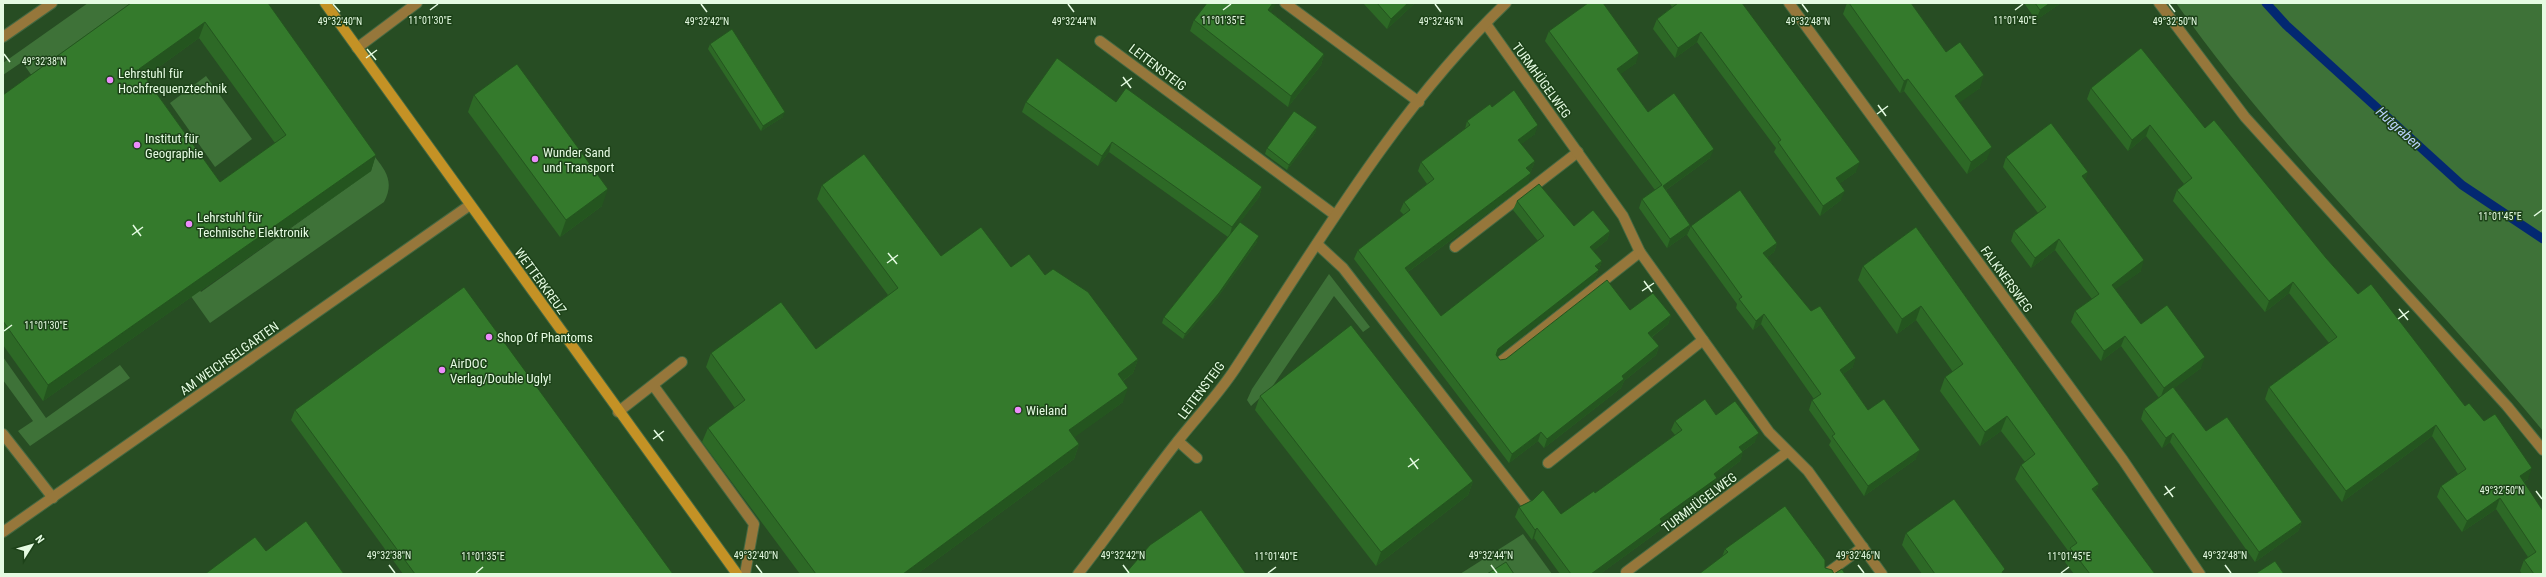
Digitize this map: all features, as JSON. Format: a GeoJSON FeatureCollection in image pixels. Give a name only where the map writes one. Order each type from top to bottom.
{"type":"FeatureCollection","features":[{"type":"Feature","properties":{"kind":"street"},"geometry":{"type":"LineString","coordinates":[[3,37],[52,3]]}},
{"type":"Feature","properties":{"kind":"street","name":"WETTERKREUZ"},"geometry":{"type":"LineString","coordinates":[[325,3],[618,412],[737,574]]}},
{"type":"Feature","properties":{"kind":"street"},"geometry":{"type":"LineString","coordinates":[[357,48],[417,3]]}},
{"type":"Feature","properties":{"kind":"street"},"geometry":{"type":"LineString","coordinates":[[1285,3],[1419,102]]}},
{"type":"Feature","properties":{"kind":"street","name":"FALKNERSWEG"},"geometry":{"type":"LineString","coordinates":[[1789,3],[2123,460],[2200,574]]}},
{"type":"Feature","properties":{"kind":"street"},"geometry":{"type":"LineString","coordinates":[[2159,3],[2245,117],[2507,406],[2543,450]]}},
{"type":"Feature","properties":{"kind":"street","name":"LEITENSTEIG"},"geometry":{"type":"LineString","coordinates":[[1078,574],[1178,441],[1217,394],[1335,215],[1419,102],[1486,24],[1500,5]]}},
{"type":"Feature","properties":{"kind":"street","name":"TURMHÜGELWEG"},"geometry":{"type":"LineString","coordinates":[[1486,24],[1623,216],[1640,252],[1769,432],[1787,452],[1808,471],[1882,574]]}},
{"type":"Feature","properties":{"kind":"street","name":"LEITENSTEIG"},"geometry":{"type":"LineString","coordinates":[[1100,41],[1335,215]]}},
{"type":"Feature","properties":{"kind":"street"},"geometry":{"type":"LineString","coordinates":[[1455,247],[1578,152]]}},
{"type":"Feature","properties":{"kind":"street","name":"AM WEICHSELGARTEN"},"geometry":{"type":"LineString","coordinates":[[3,532],[470,205]]}},
{"type":"Feature","properties":{"kind":"street"},"geometry":{"type":"LineString","coordinates":[[1317,244],[1343,268],[1526,504]]}},
{"type":"Feature","properties":{"kind":"street"},"geometry":{"type":"LineString","coordinates":[[1499,364],[1640,252]]}},
{"type":"Feature","properties":{"kind":"street"},"geometry":{"type":"LineString","coordinates":[[1548,463],[1703,340]]}},
{"type":"Feature","properties":{"kind":"street"},"geometry":{"type":"LineString","coordinates":[[618,412],[682,362]]}},
{"type":"Feature","properties":{"kind":"street"},"geometry":{"type":"LineString","coordinates":[[653,385],[754,524],[744,574]]}},
{"type":"Feature","properties":{"kind":"street"},"geometry":{"type":"LineString","coordinates":[[3,434],[53,498]]}},
{"type":"Feature","properties":{"kind":"street"},"geometry":{"type":"LineString","coordinates":[[1178,441],[1197,458]]}},
{"type":"Feature","properties":{"kind":"street","name":"TURMHÜGELWEG"},"geometry":{"type":"LineString","coordinates":[[1626,572],[1787,452]]}},
{"type":"Feature","properties":{"kind":"street"},"geometry":{"type":"LineString","coordinates":[[1826,574],[1863,547]]}},
{"type":"Feature","properties":{"kind":"green space"},"geometry":{"type":"Polygon","coordinates":[[[88,3],[146,3],[120,198],[22,62],[3,75],[3,63],[88,3]]]}},
{"type":"Feature","properties":{"kind":"green space"},"geometry":{"type":"Polygon","coordinates":[[[2176,3],[2543,3],[2543,431],[2497,377],[2308,168],[2218,60],[2176,3]]]}},
{"type":"Feature","properties":{"kind":"green space"},"geometry":{"type":"Polygon","coordinates":[[[206,76],[252,139],[215,167],[170,103],[206,76]]]}},
{"type":"Feature","properties":{"kind":"green space"},"geometry":{"type":"Polygon","coordinates":[[[375,157],[386,173],[389,183],[384,202],[210,323],[138,222],[147,216],[201,292],[371,171],[375,157]]]}},
{"type":"Feature","properties":{"kind":"green space"},"geometry":{"type":"Polygon","coordinates":[[[1329,274],[1370,327],[1363,332],[1334,296],[1272,387],[1251,406],[1247,400],[1252,389],[1329,274]]]}},
{"type":"Feature","properties":{"kind":"green space"},"geometry":{"type":"Polygon","coordinates":[[[3,357],[46,418],[120,365],[130,378],[30,446],[18,431],[33,421],[3,380],[3,357]]]}},
{"type":"Feature","properties":{"kind":"green space"},"geometry":{"type":"Polygon","coordinates":[[[1523,534],[1552,574],[1460,574],[1523,534]]]}},
{"type":"Feature","properties":{"kind":"building"},"geometry":{"type":"Polygon","coordinates":[[[131,3],[268,3],[376,155],[48,385],[3,321],[3,95],[131,3]],[[205,22],[139,69],[220,182],[286,135],[205,22]]]}},
{"type":"Feature","properties":{"kind":"building"},"geometry":{"type":"Polygon","coordinates":[[[1207,3],[1273,3],[1268,10],[1324,54],[1291,96],[1194,20],[1207,3]]]}},
{"type":"Feature","properties":{"kind":"building"},"geometry":{"type":"Polygon","coordinates":[[[1377,3],[1408,3],[1391,19],[1377,3]]]}},
{"type":"Feature","properties":{"kind":"building"},"geometry":{"type":"Polygon","coordinates":[[[1588,3],[1603,3],[1639,53],[1617,69],[1648,112],[1674,93],[1714,149],[1663,186],[1690,225],[1670,239],[1642,199],[1662,185],[1549,31],[1588,3]]]}},
{"type":"Feature","properties":{"kind":"building"},"geometry":{"type":"Polygon","coordinates":[[[1678,3],[1742,3],[1860,162],[1836,178],[1845,191],[1823,206],[1778,142],[1781,140],[1701,32],[1678,48],[1657,19],[1678,3]]]}},
{"type":"Feature","properties":{"kind":"building"},"geometry":{"type":"Polygon","coordinates":[[[1849,3],[1911,3],[1946,52],[1960,42],[1984,75],[1955,96],[1992,147],[1971,162],[1908,79],[1904,81],[1849,3]]]}},
{"type":"Feature","properties":{"kind":"building"},"geometry":{"type":"Polygon","coordinates":[[[2035,3],[2050,3],[2040,10],[2035,3]]]}},
{"type":"Feature","properties":{"kind":"building"},"geometry":{"type":"Polygon","coordinates":[[[732,29],[785,112],[763,126],[710,44],[732,29]]]}},
{"type":"Feature","properties":{"kind":"building"},"geometry":{"type":"Polygon","coordinates":[[[2141,48],[2205,128],[2214,120],[2326,258],[2358,294],[2371,284],[2465,406],[2469,403],[2484,421],[2495,414],[2532,468],[2520,476],[2543,511],[2543,574],[2534,574],[2524,560],[2536,552],[2500,498],[2467,521],[2441,486],[2466,469],[2436,425],[2346,491],[2269,387],[2337,337],[2293,282],[2269,301],[2177,190],[2192,178],[2150,125],[2132,140],[2091,88],[2141,48]]]}},
{"type":"Feature","properties":{"kind":"building"},"geometry":{"type":"Polygon","coordinates":[[[1057,58],[1116,102],[1126,88],[1262,187],[1232,227],[1112,142],[1102,156],[1026,102],[1057,58]]]}},
{"type":"Feature","properties":{"kind":"building","name":"Wunder Sand und Transport"},"geometry":{"type":"Polygon","coordinates":[[[517,64],[608,189],[566,220],[474,95],[517,64]]]}},
{"type":"Feature","properties":{"kind":"building"},"geometry":{"type":"Polygon","coordinates":[[[1514,90],[1538,125],[1518,140],[1535,161],[1526,168],[1531,173],[1405,268],[1441,316],[1544,236],[1517,201],[1539,184],[1574,226],[1593,210],[1610,231],[1590,247],[1602,261],[1595,266],[1599,270],[1498,349],[1496,355],[1500,360],[1506,359],[1607,280],[1630,310],[1653,293],[1671,315],[1648,333],[1659,346],[1622,376],[1624,379],[1547,439],[1541,432],[1512,454],[1358,250],[1410,210],[1404,202],[1434,179],[1421,162],[1470,125],[1467,121],[1490,104],[1492,107],[1514,90]]]}},
{"type":"Feature","properties":{"kind":"building"},"geometry":{"type":"Polygon","coordinates":[[[1294,111],[1317,127],[1289,165],[1267,148],[1294,111]]]}},
{"type":"Feature","properties":{"kind":"building"},"geometry":{"type":"Polygon","coordinates":[[[2051,123],[2088,172],[2082,176],[2144,260],[2112,285],[2141,324],[2167,305],[2205,357],[2164,388],[2125,336],[2104,351],[2075,311],[2099,294],[2059,239],[2035,258],[2014,231],[2046,207],[2006,157],[2051,123]]]}},
{"type":"Feature","properties":{"kind":"building","name":"Wieland"},"geometry":{"type":"Polygon","coordinates":[[[864,154],[941,256],[981,227],[1011,267],[1029,254],[1045,275],[1053,269],[1088,292],[1138,359],[1118,374],[1128,388],[1069,430],[1079,444],[903,574],[816,574],[708,428],[745,400],[711,353],[781,302],[816,349],[898,288],[822,185],[864,154]]]}},
{"type":"Feature","properties":{"kind":"building"},"geometry":{"type":"Polygon","coordinates":[[[1740,190],[1777,243],[1763,253],[1811,311],[1820,306],[1856,358],[1840,370],[1868,410],[1884,399],[1920,450],[1868,486],[1832,436],[1835,434],[1812,400],[1821,394],[1764,314],[1756,321],[1739,299],[1742,297],[1691,226],[1740,190]]]}},
{"type":"Feature","properties":{"kind":"building"},"geometry":{"type":"Polygon","coordinates":[[[1240,222],[1259,236],[1219,293],[1185,334],[1164,317],[1240,222]]]}},
{"type":"Feature","properties":{"kind":"building"},"geometry":{"type":"Polygon","coordinates":[[[1916,227],[2099,484],[2092,489],[2155,574],[2090,574],[2070,548],[2077,543],[2021,465],[2035,454],[2007,416],[1985,432],[1945,377],[1963,364],[1921,306],[1902,319],[1863,266],[1916,227]]]}},
{"type":"Feature","properties":{"kind":"building"},"geometry":{"type":"Polygon","coordinates":[[[464,287],[673,574],[415,574],[295,410],[464,287]]]}},
{"type":"Feature","properties":{"kind":"building"},"geometry":{"type":"Polygon","coordinates":[[[1351,325],[1473,481],[1381,552],[1260,396],[1351,325]]]}},
{"type":"Feature","properties":{"kind":"building"},"geometry":{"type":"Polygon","coordinates":[[[2173,387],[2206,431],[2227,417],[2302,522],[2259,552],[2173,433],[2166,438],[2144,409],[2173,387]]]}},
{"type":"Feature","properties":{"kind":"building"},"geometry":{"type":"Polygon","coordinates":[[[1705,399],[1716,415],[1735,401],[1759,433],[1739,447],[1743,452],[1714,474],[1717,478],[1660,519],[1662,522],[1591,574],[1571,574],[1537,528],[1535,530],[1519,507],[1533,500],[1543,490],[1561,514],[1594,491],[1595,493],[1682,430],[1675,421],[1705,399]]]}},
{"type":"Feature","properties":{"kind":"building"},"geometry":{"type":"Polygon","coordinates":[[[1954,499],[2005,569],[2002,572],[2003,574],[1935,574],[1906,533],[1954,499]]]}},
{"type":"Feature","properties":{"kind":"building"},"geometry":{"type":"Polygon","coordinates":[[[1785,506],[1825,560],[1825,568],[1832,570],[1834,574],[1699,574],[1728,552],[1725,549],[1785,506]]]}},
{"type":"Feature","properties":{"kind":"building"},"geometry":{"type":"Polygon","coordinates":[[[1201,510],[1246,574],[1125,574],[1150,545],[1201,510]]]}},
{"type":"Feature","properties":{"kind":"building"},"geometry":{"type":"Polygon","coordinates":[[[306,521],[344,574],[205,574],[255,537],[266,551],[306,521]]]}},
{"type":"Feature","properties":{"kind":"building"},"geometry":{"type":"Polygon","coordinates":[[[2275,561],[2284,574],[2255,574],[2275,561]]]}},
{"type":"Feature","properties":{"kind":"building"},"geometry":{"type":"Polygon","coordinates":[[[1506,562],[1514,574],[1487,574],[1506,562]]]}},
{"type":"Feature","properties":{"kind":"building"},"geometry":{"type":"Polygon","coordinates":[[[1842,569],[1845,574],[1834,574],[1842,569]]]}},
{"type":"Feature","properties":{"kind":"waterway","name":"Hutgraben"},"geometry":{"type":"LineString","coordinates":[[2266,3],[2286,25],[2462,185],[2543,239]]}},
{"type":"Feature","properties":{"kind":"place","name":"Lehrstuhl für Hochfrequenztechnik"},"geometry":{"type":"Point","coordinates":[110,80]}},
{"type":"Feature","properties":{"kind":"place","name":"Institut für Geographie"},"geometry":{"type":"Point","coordinates":[137,145]}},
{"type":"Feature","properties":{"kind":"place","name":"Wunder Sand und Transport"},"geometry":{"type":"Point","coordinates":[535,159]}},
{"type":"Feature","properties":{"kind":"place","name":"Lehrstuhl für Technische Elektronik"},"geometry":{"type":"Point","coordinates":[189,224]}},
{"type":"Feature","properties":{"kind":"place","name":"Shop Of Phantoms"},"geometry":{"type":"Point","coordinates":[489,337]}},
{"type":"Feature","properties":{"kind":"place","name":"AirDOC Verlag/Double Ugly!"},"geometry":{"type":"Point","coordinates":[442,370]}},
{"type":"Feature","properties":{"kind":"place","name":"Wieland"},"geometry":{"type":"Point","coordinates":[1018,410]}}]}
